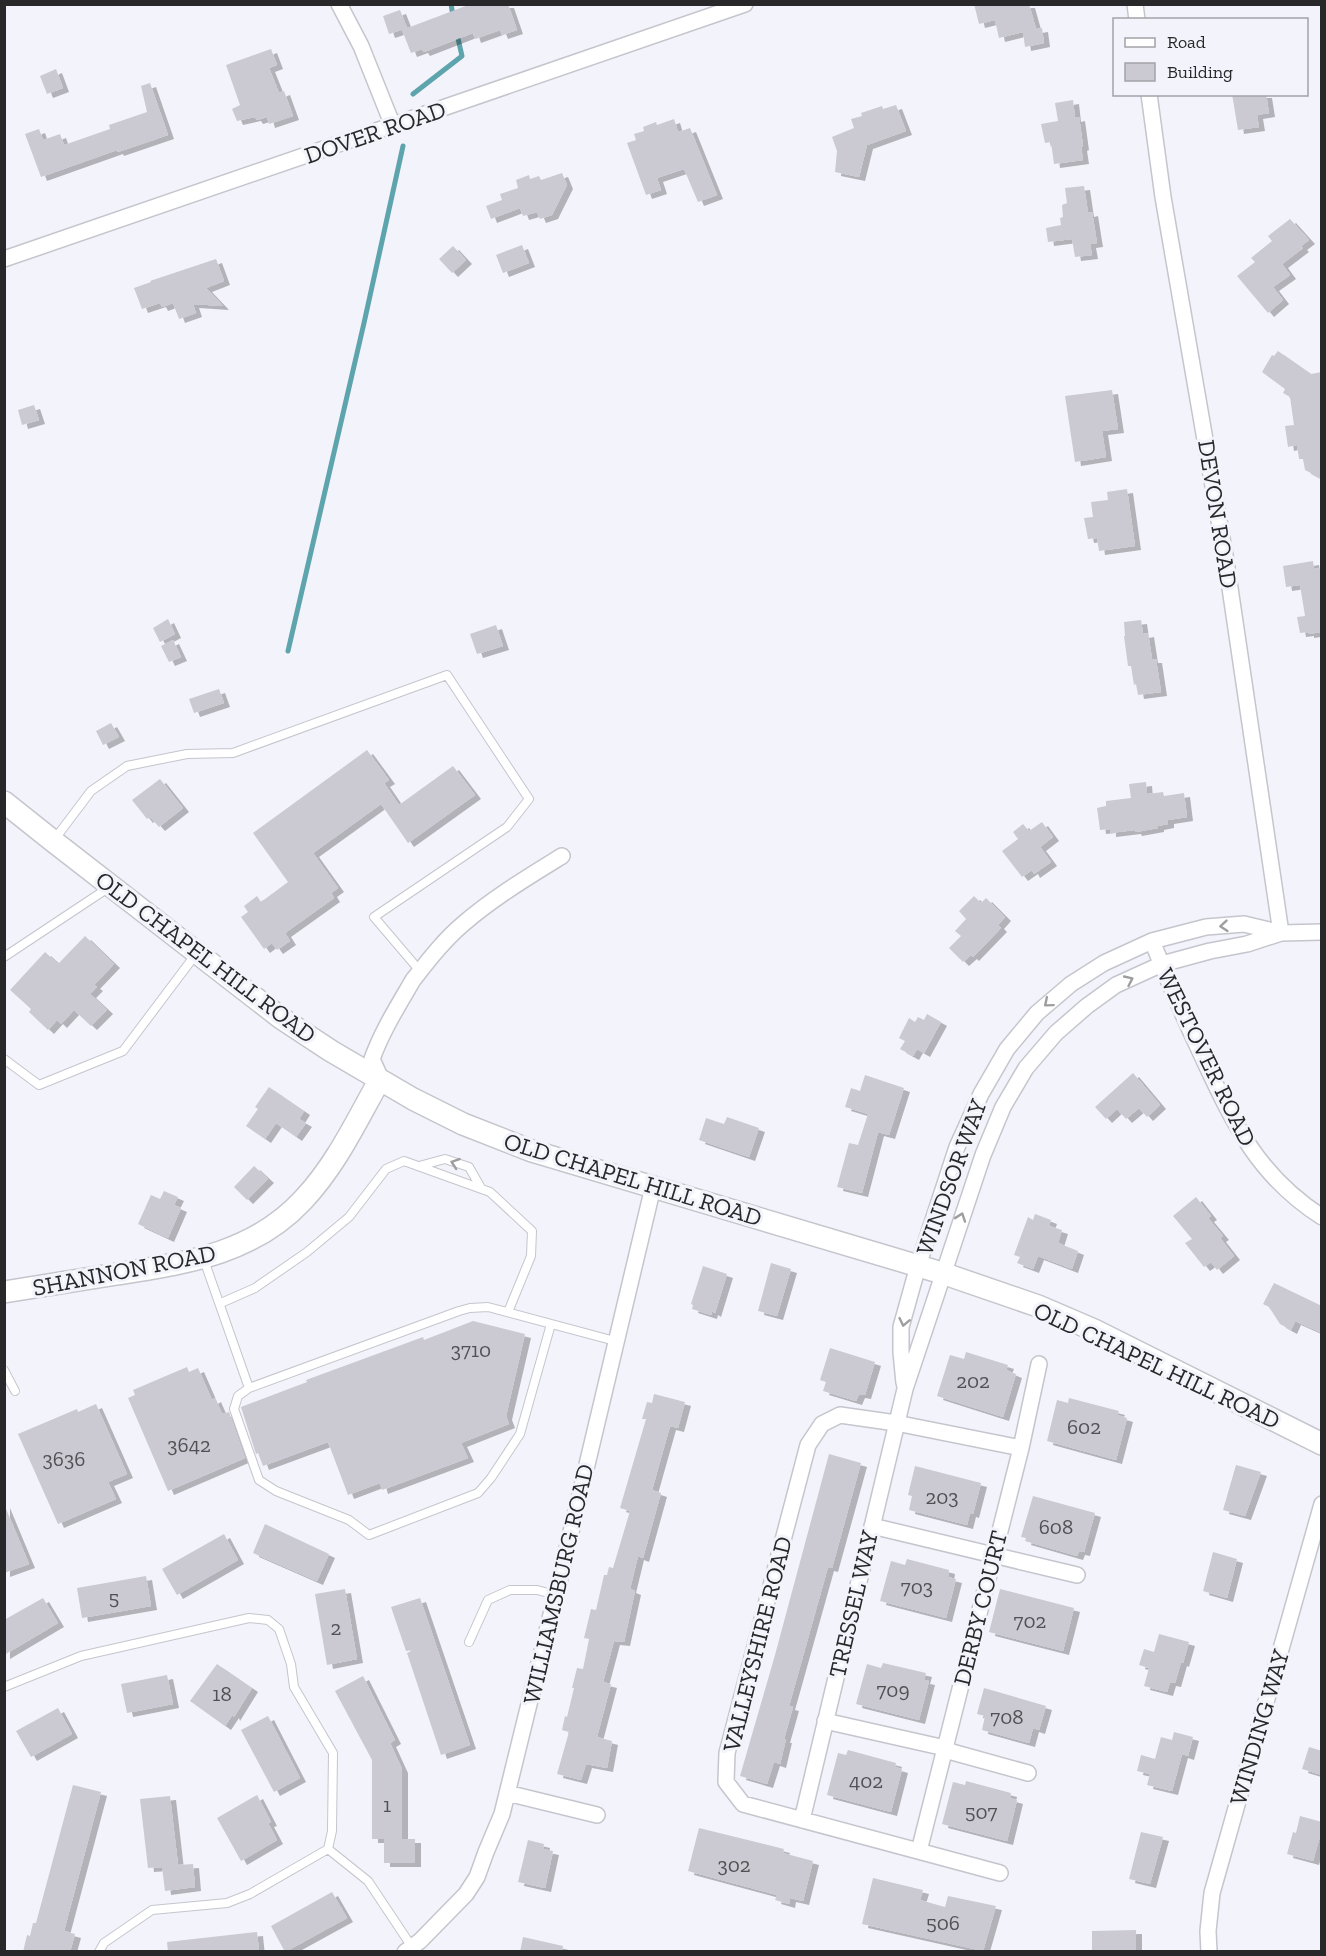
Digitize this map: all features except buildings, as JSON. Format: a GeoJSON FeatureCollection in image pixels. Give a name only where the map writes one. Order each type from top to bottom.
{"type":"FeatureCollection","features":[{"type":"Feature","properties":{"kind":"street"},"geometry":{"type":"LineString","coordinates":[[339,4],[361,46],[393,126]]}},
{"type":"Feature","properties":{"kind":"street","name":"DOVER ROAD"},"geometry":{"type":"LineString","coordinates":[[4,259],[393,126],[712,10],[745,4]]}},
{"type":"Feature","properties":{"kind":"street","name":"DEVON ROAD"},"geometry":{"type":"LineString","coordinates":[[1149,96],[1163,196],[1225,550],[1281,933]]}},
{"type":"Feature","properties":{"kind":"street","name":"OLD CHAPEL HILL ROAD"},"geometry":{"type":"LineString","coordinates":[[4,802],[282,1018],[379,1081],[463,1124],[588,1168],[942,1273],[1038,1306],[1094,1330],[1322,1444]]}},
{"type":"Feature","properties":{"kind":"street"},"geometry":{"type":"LineString","coordinates":[[379,1081],[381,1078],[372,1059],[381,1036],[413,980],[435,953],[469,919],[562,856]]}},
{"type":"Feature","properties":{"kind":"street","name":"WINDSOR WAY"},"geometry":{"type":"LineString","coordinates":[[918,1266],[957,1147],[981,1094],[1007,1049],[1037,1013],[1071,984],[1104,963],[1152,941],[1206,927],[1244,924],[1281,933],[1322,932]]}},
{"type":"Feature","properties":{"kind":"street","name":"WINDSOR WAY"},"geometry":{"type":"LineString","coordinates":[[942,1273],[982,1155],[1003,1107],[1026,1068],[1056,1034],[1087,1006],[1116,985],[1162,964],[1247,944],[1281,933]]}},
{"type":"Feature","properties":{"kind":"street","name":"WESTOVER ROAD"},"geometry":{"type":"LineString","coordinates":[[1152,941],[1239,1132],[1271,1175],[1322,1217]]}},
{"type":"Feature","properties":{"kind":"street","name":"SHANNON ROAD"},"geometry":{"type":"LineString","coordinates":[[4,1292],[176,1265],[204,1258],[243,1243],[269,1228],[303,1201],[339,1154],[379,1081]]}},
{"type":"Feature","properties":{"kind":"street","name":"WILLIAMSBURG ROAD"},"geometry":{"type":"LineString","coordinates":[[409,1949],[450,1912],[477,1877],[502,1814],[653,1187]]}},
{"type":"Feature","properties":{"kind":"street","name":"TRESSEL WAY"},"geometry":{"type":"LineString","coordinates":[[904,1389],[902,1328],[918,1266]]}},
{"type":"Feature","properties":{"kind":"street","name":"TRESSEL WAY"},"geometry":{"type":"LineString","coordinates":[[802,1820],[904,1389],[942,1273]]}},
{"type":"Feature","properties":{"kind":"street","name":"DERBY COURT"},"geometry":{"type":"LineString","coordinates":[[919,1851],[1040,1365]]}},
{"type":"Feature","properties":{"kind":"street","name":"VALLEYSHIRE ROAD"},"geometry":{"type":"LineString","coordinates":[[1000,1873],[743,1804],[726,1782],[727,1753],[808,1444],[822,1424],[840,1415],[896,1423],[1021,1448]]}},
{"type":"Feature","properties":{"kind":"street","name":"WINDING WAY"},"geometry":{"type":"LineString","coordinates":[[1209,1952],[1208,1931],[1212,1893],[1322,1504]]}},
{"type":"Feature","properties":{"kind":"street"},"geometry":{"type":"LineString","coordinates":[[872,1526],[1077,1575]]}},
{"type":"Feature","properties":{"kind":"street"},"geometry":{"type":"LineString","coordinates":[[825,1721],[945,1748],[952,1752],[1028,1773]]}},
{"type":"Feature","properties":{"kind":"street"},"geometry":{"type":"LineString","coordinates":[[507,1793],[597,1815]]}},
{"type":"Feature","properties":{"kind":"lane"},"geometry":{"type":"LineString","coordinates":[[53,842],[91,790],[127,766],[187,754],[233,753],[447,675],[529,799],[507,827],[374,917],[420,972]]}},
{"type":"Feature","properties":{"kind":"lane"},"geometry":{"type":"LineString","coordinates":[[4,957],[111,886]]}},
{"type":"Feature","properties":{"kind":"lane"},"geometry":{"type":"LineString","coordinates":[[4,1059],[39,1085],[123,1051],[197,953]]}},
{"type":"Feature","properties":{"kind":"lane"},"geometry":{"type":"LineString","coordinates":[[418,1166],[445,1159],[469,1167],[481,1188]]}},
{"type":"Feature","properties":{"kind":"lane"},"geometry":{"type":"LineString","coordinates":[[221,1303],[255,1288],[308,1252],[349,1217],[386,1169],[404,1161],[490,1192],[532,1231],[531,1256],[508,1312]]}},
{"type":"Feature","properties":{"kind":"lane"},"geometry":{"type":"LineString","coordinates":[[204,1258],[249,1388]]}},
{"type":"Feature","properties":{"kind":"lane"},"geometry":{"type":"LineString","coordinates":[[551,1324],[520,1434],[478,1493],[369,1535],[349,1520],[276,1491],[259,1480],[234,1409],[238,1396],[249,1388],[481,1306],[508,1312],[615,1341]]}},
{"type":"Feature","properties":{"kind":"lane"},"geometry":{"type":"LineString","coordinates":[[4,1370],[15,1391]]}},
{"type":"Feature","properties":{"kind":"lane"},"geometry":{"type":"LineString","coordinates":[[469,1642],[488,1600],[510,1590],[537,1590],[556,1595]]}},
{"type":"Feature","properties":{"kind":"lane"},"geometry":{"type":"LineString","coordinates":[[4,1687],[81,1656],[249,1618],[268,1620],[279,1629],[291,1664],[294,1687],[333,1753],[332,1832],[328,1849],[250,1894],[227,1903],[152,1910],[104,1943],[99,1952]]}},
{"type":"Feature","properties":{"kind":"lane"},"geometry":{"type":"LineString","coordinates":[[328,1849],[369,1881],[409,1949]]}},
{"type":"Feature","properties":{"kind":"waterway"},"geometry":{"type":"LineString","coordinates":[[451,4],[453,16]]}},
{"type":"Feature","properties":{"kind":"waterway"},"geometry":{"type":"LineString","coordinates":[[413,94],[462,56],[457,34]]}},
{"type":"Feature","properties":{"kind":"waterway"},"geometry":{"type":"LineString","coordinates":[[288,651],[403,146]]}}]}
